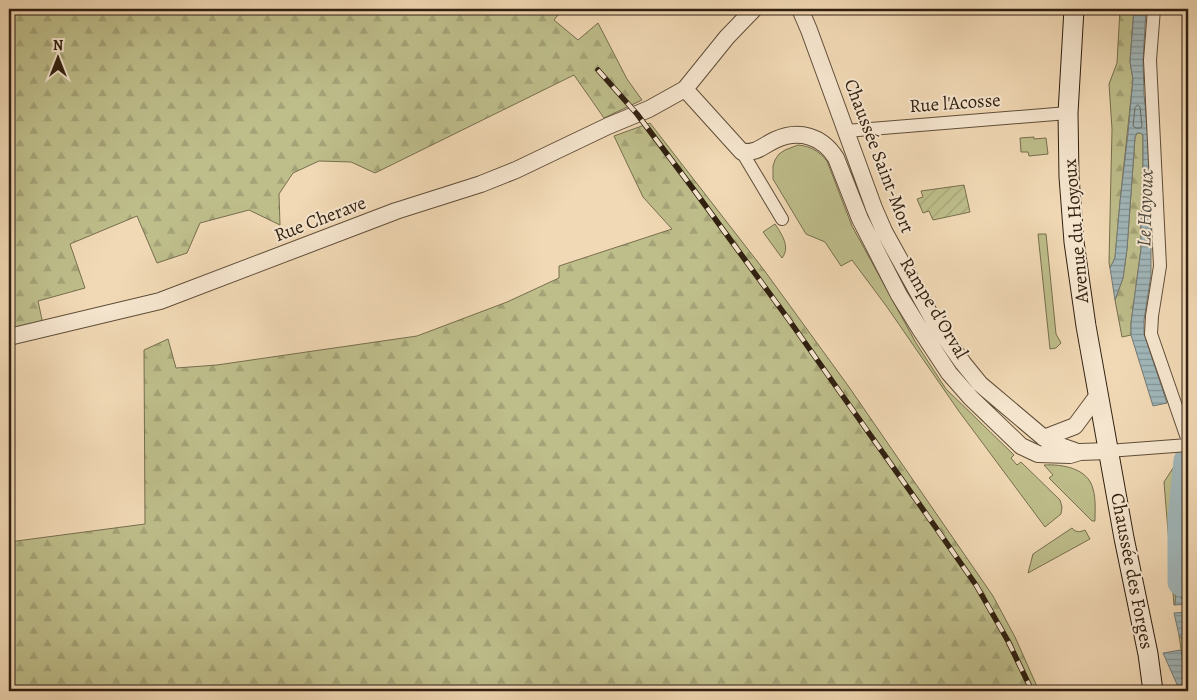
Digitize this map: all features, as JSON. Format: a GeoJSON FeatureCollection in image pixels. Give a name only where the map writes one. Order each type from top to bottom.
{"type":"FeatureCollection","features":[{"type":"Feature","properties":{"kind":"main road","name":"Avenue du Hoyoux"},"geometry":{"type":"LineString","coordinates":[[1074,9],[1068,113],[1069,177],[1074,242],[1086,326],[1108,451]]}},
{"type":"Feature","properties":{"kind":"main road","name":"Chaussée des Forges"},"geometry":{"type":"LineString","coordinates":[[1108,451],[1148,654],[1153,691]]}},
{"type":"Feature","properties":{"kind":"street"},"geometry":{"type":"LineString","coordinates":[[754,9],[727,37],[685,89],[742,152],[782,219]]}},
{"type":"Feature","properties":{"kind":"street","name":"Chaussée Saint-Mort"},"geometry":{"type":"LineString","coordinates":[[800,9],[874,208],[884,231],[936,325],[980,384],[1044,438],[1055,444],[1080,452]]}},
{"type":"Feature","properties":{"kind":"street"},"geometry":{"type":"LineString","coordinates":[[1154,9],[1150,60],[1160,266],[1151,334],[1188,441]]}},
{"type":"Feature","properties":{"kind":"street","name":"Rue Cherave"},"geometry":{"type":"LineString","coordinates":[[9,337],[160,301],[396,212],[498,177],[649,109],[685,89]]}},
{"type":"Feature","properties":{"kind":"street","name":"Rue l'Acosse"},"geometry":{"type":"LineString","coordinates":[[846,131],[1068,113]]}},
{"type":"Feature","properties":{"kind":"street","name":"Rampe d'Orval"},"geometry":{"type":"LineString","coordinates":[[742,152],[760,150],[774,140],[793,135],[805,135],[816,138],[825,144],[836,158],[860,220],[899,295],[949,373],[971,398],[1021,446],[1038,454],[1070,455],[1080,452],[1108,451]]}},
{"type":"Feature","properties":{"kind":"street"},"geometry":{"type":"LineString","coordinates":[[1044,438],[1075,426],[1098,395]]}},
{"type":"Feature","properties":{"kind":"street"},"geometry":{"type":"LineString","coordinates":[[1108,451],[1188,444]]}},
{"type":"Feature","properties":{"kind":"green space"},"geometry":{"type":"Polygon","coordinates":[[[9,9],[563,9],[554,20],[578,40],[598,23],[627,79],[642,100],[604,118],[574,75],[375,173],[351,162],[319,161],[293,173],[279,194],[280,225],[249,210],[200,223],[187,253],[157,263],[137,216],[70,244],[85,288],[38,301],[44,329],[9,337],[9,9]]]}},
{"type":"Feature","properties":{"kind":"green space"},"geometry":{"type":"Polygon","coordinates":[[[1120,9],[1134,9],[1130,62],[1133,79],[1115,258],[1110,268],[1112,129],[1109,84],[1117,63],[1120,9]]]}},
{"type":"Feature","properties":{"kind":"green space"},"geometry":{"type":"Polygon","coordinates":[[[650,123],[764,270],[849,387],[993,596],[1015,637],[1039,691],[9,691],[9,542],[145,524],[144,350],[168,339],[176,368],[217,365],[417,336],[507,302],[559,278],[559,266],[672,229],[643,197],[614,136],[650,123]]]}},
{"type":"Feature","properties":{"kind":"green space"},"geometry":{"type":"Polygon","coordinates":[[[1137,133],[1143,134],[1141,249],[1131,335],[1122,337],[1115,300],[1123,278],[1127,249],[1135,137],[1137,133]]]}},
{"type":"Feature","properties":{"kind":"green space"},"geometry":{"type":"Polygon","coordinates":[[[1034,137],[1034,139],[1046,138],[1048,154],[1029,156],[1028,152],[1021,152],[1020,138],[1034,137]]]}},
{"type":"Feature","properties":{"kind":"green space"},"geometry":{"type":"Polygon","coordinates":[[[798,145],[814,150],[827,161],[852,226],[916,343],[946,389],[1014,455],[1011,458],[1017,465],[1021,462],[1060,500],[1061,514],[1045,527],[958,410],[852,260],[841,266],[825,242],[806,234],[773,179],[773,166],[779,154],[798,145]]]}},
{"type":"Feature","properties":{"kind":"green space"},"geometry":{"type":"Polygon","coordinates":[[[964,185],[970,212],[933,220],[929,211],[923,213],[917,199],[923,197],[921,191],[964,185]]]}},
{"type":"Feature","properties":{"kind":"green space"},"geometry":{"type":"Polygon","coordinates":[[[775,224],[782,236],[786,249],[782,258],[763,232],[775,224]]]}},
{"type":"Feature","properties":{"kind":"green space"},"geometry":{"type":"Polygon","coordinates":[[[1038,234],[1046,234],[1056,334],[1061,343],[1056,348],[1050,349],[1038,234]]]}},
{"type":"Feature","properties":{"kind":"green space"},"geometry":{"type":"Polygon","coordinates":[[[1188,461],[1188,553],[1183,543],[1180,546],[1174,605],[1164,482],[1177,462],[1188,461]]]}},
{"type":"Feature","properties":{"kind":"green space"},"geometry":{"type":"Polygon","coordinates":[[[1044,465],[1059,465],[1073,469],[1086,476],[1094,493],[1095,521],[1092,521],[1049,478],[1053,475],[1044,465]]]}},
{"type":"Feature","properties":{"kind":"green space"},"geometry":{"type":"Polygon","coordinates":[[[1072,528],[1078,532],[1085,530],[1090,539],[1028,573],[1033,554],[1072,528]]]}},
{"type":"Feature","properties":{"kind":"green space"},"geometry":{"type":"Polygon","coordinates":[[[1179,635],[1188,647],[1187,673],[1184,670],[1179,635]]]}},
{"type":"Feature","properties":{"kind":"water"},"geometry":{"type":"Polygon","coordinates":[[[1134,9],[1146,9],[1143,62],[1144,94],[1151,169],[1151,275],[1144,320],[1144,334],[1167,403],[1153,406],[1131,335],[1141,249],[1143,135],[1140,133],[1137,133],[1135,137],[1127,249],[1123,278],[1115,300],[1110,268],[1115,258],[1128,133],[1133,79],[1130,62],[1134,9]]]}},
{"type":"Feature","properties":{"kind":"water"},"geometry":{"type":"Polygon","coordinates":[[[1183,543],[1188,553],[1188,604],[1175,605],[1180,546],[1183,543]]]}},
{"type":"Feature","properties":{"kind":"water"},"geometry":{"type":"Polygon","coordinates":[[[1187,612],[1188,647],[1179,635],[1174,613],[1187,612]]]}},
{"type":"Feature","properties":{"kind":"water"},"geometry":{"type":"Polygon","coordinates":[[[1181,650],[1184,670],[1188,672],[1188,691],[1180,691],[1163,653],[1181,650]]]}},
{"type":"Feature","properties":{"kind":"waterway","name":"Le Hoyoux"},"geometry":{"type":"LineString","coordinates":[[1182,582],[1182,519],[1188,461]]}},
{"type":"Feature","properties":{"kind":"railway"},"geometry":{"type":"LineString","coordinates":[[598,70],[637,114],[694,190],[789,320],[976,585],[1008,641],[1032,691]]}}]}
